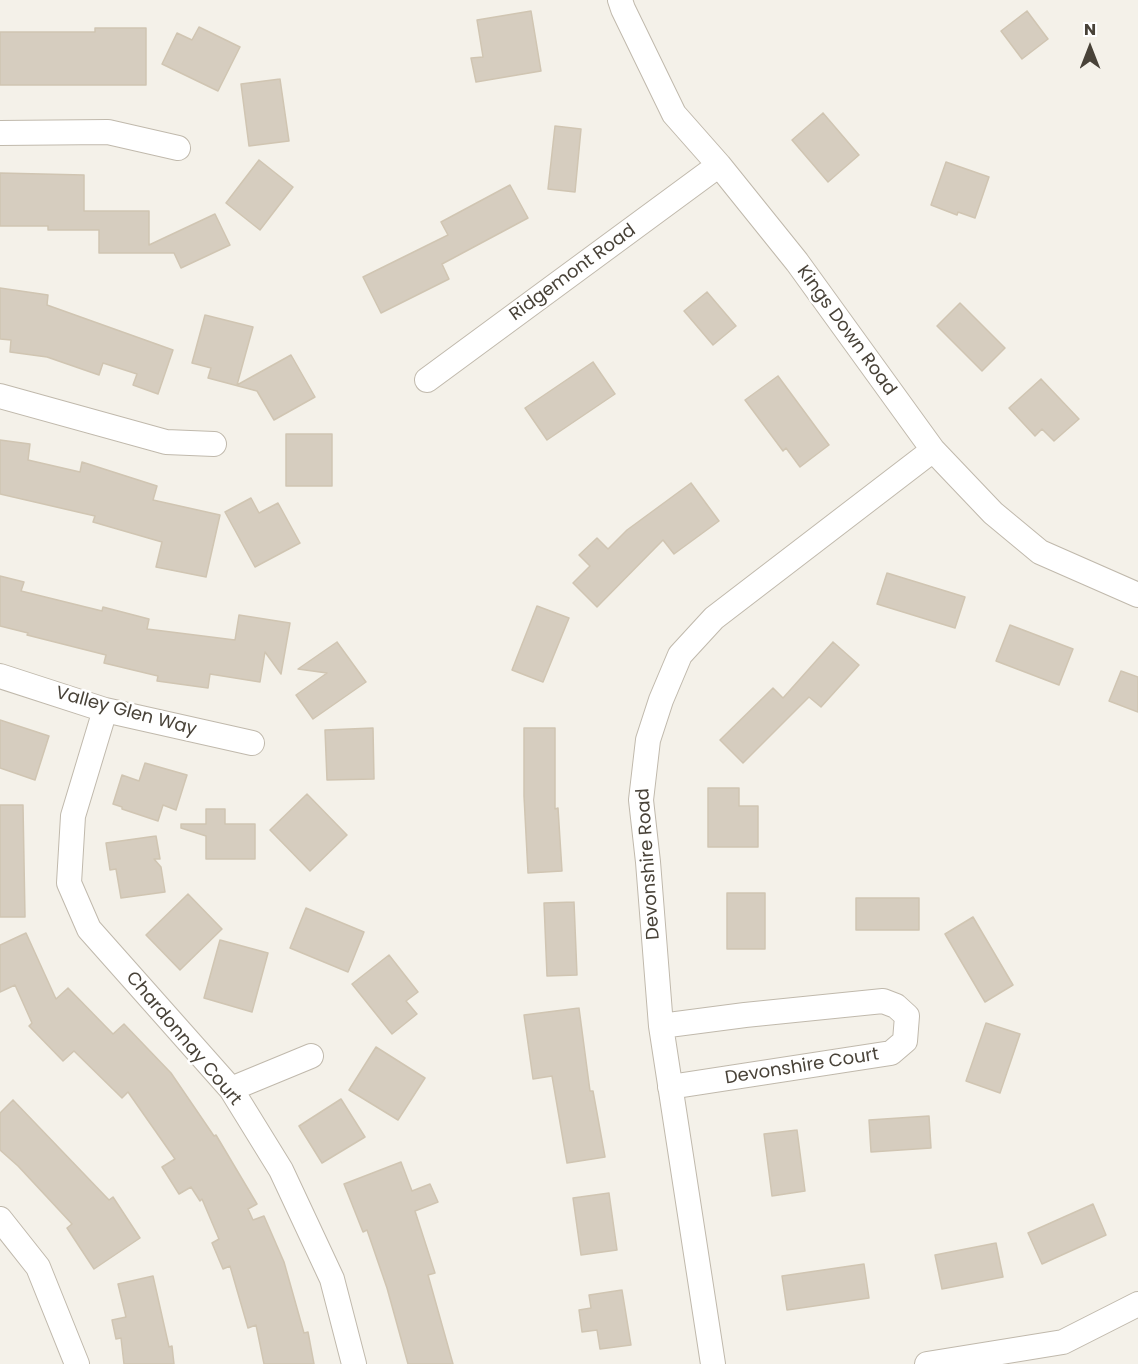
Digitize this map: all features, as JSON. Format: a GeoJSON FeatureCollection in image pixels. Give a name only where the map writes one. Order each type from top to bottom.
{"type":"FeatureCollection","features":[{"type":"Feature","properties":{"kind":"street","name":"Kings Down Road"},"geometry":{"type":"LineString","coordinates":[[620,0],[674,114],[719,165],[797,262],[933,450],[993,513],[1040,552],[1138,595]]}},
{"type":"Feature","properties":{"kind":"street"},"geometry":{"type":"LineString","coordinates":[[0,134],[108,132],[178,148]]}},
{"type":"Feature","properties":{"kind":"street","name":"Ridgemont Road"},"geometry":{"type":"LineString","coordinates":[[427,380],[719,165]]}},
{"type":"Feature","properties":{"kind":"street"},"geometry":{"type":"LineString","coordinates":[[0,396],[166,442],[214,444]]}},
{"type":"Feature","properties":{"kind":"street","name":"Devonshire Road"},"geometry":{"type":"LineString","coordinates":[[713,1364],[660,1026],[641,800],[648,741],[661,700],[680,655],[714,618],[933,450]]}},
{"type":"Feature","properties":{"kind":"street","name":"Valley Glen Way"},"geometry":{"type":"LineString","coordinates":[[0,676],[105,710],[252,743]]}},
{"type":"Feature","properties":{"kind":"street","name":"Chardonnay Court"},"geometry":{"type":"LineString","coordinates":[[105,710],[73,816],[69,883],[89,929],[231,1089],[281,1170],[332,1278],[354,1364]]}},
{"type":"Feature","properties":{"kind":"street","name":"Devonshire Court"},"geometry":{"type":"LineString","coordinates":[[660,1026],[882,1001],[896,1006],[907,1016],[905,1041],[891,1053],[670,1087]]}},
{"type":"Feature","properties":{"kind":"street"},"geometry":{"type":"LineString","coordinates":[[231,1089],[312,1056]]}},
{"type":"Feature","properties":{"kind":"street"},"geometry":{"type":"LineString","coordinates":[[0,1219],[38,1267],[77,1364]]}},
{"type":"Feature","properties":{"kind":"street"},"geometry":{"type":"LineString","coordinates":[[927,1364],[1063,1342],[1138,1304]]}},
{"type":"Feature","properties":{"kind":"building"},"geometry":{"type":"Polygon","coordinates":[[[531,11],[541,71],[476,82],[471,58],[483,57],[477,20],[531,11]]]}},
{"type":"Feature","properties":{"kind":"building"},"geometry":{"type":"Polygon","coordinates":[[[1027,11],[1048,39],[1022,59],[1001,31],[1027,11]]]}},
{"type":"Feature","properties":{"kind":"building"},"geometry":{"type":"Polygon","coordinates":[[[199,27],[240,47],[218,91],[162,64],[177,33],[192,40],[199,27]]]}},
{"type":"Feature","properties":{"kind":"building"},"geometry":{"type":"Polygon","coordinates":[[[95,28],[146,28],[146,85],[0,85],[0,32],[95,32],[95,28]]]}},
{"type":"Feature","properties":{"kind":"building"},"geometry":{"type":"Polygon","coordinates":[[[280,79],[289,141],[249,146],[241,84],[280,79]]]}},
{"type":"Feature","properties":{"kind":"building"},"geometry":{"type":"Polygon","coordinates":[[[823,113],[859,155],[828,182],[792,140],[823,113]]]}},
{"type":"Feature","properties":{"kind":"building"},"geometry":{"type":"Polygon","coordinates":[[[555,126],[581,129],[575,192],[548,189],[555,126]]]}},
{"type":"Feature","properties":{"kind":"building"},"geometry":{"type":"Polygon","coordinates":[[[259,160],[293,187],[260,230],[226,203],[259,160]]]}},
{"type":"Feature","properties":{"kind":"building"},"geometry":{"type":"Polygon","coordinates":[[[946,162],[989,177],[975,218],[958,212],[957,215],[931,205],[946,162]]]}},
{"type":"Feature","properties":{"kind":"building"},"geometry":{"type":"Polygon","coordinates":[[[0,173],[84,175],[84,211],[149,211],[149,245],[215,214],[230,245],[181,268],[174,253],[99,253],[99,230],[48,230],[48,226],[0,226],[0,173]]]}},
{"type":"Feature","properties":{"kind":"building"},"geometry":{"type":"Polygon","coordinates":[[[510,185],[528,218],[442,264],[449,279],[381,313],[363,277],[448,235],[441,222],[510,185]]]}},
{"type":"Feature","properties":{"kind":"building"},"geometry":{"type":"Polygon","coordinates":[[[0,288],[48,295],[47,305],[173,350],[158,394],[133,385],[137,374],[103,363],[99,375],[47,357],[10,352],[11,340],[0,339],[0,288]]]}},
{"type":"Feature","properties":{"kind":"building"},"geometry":{"type":"Polygon","coordinates":[[[707,292],[736,326],[713,345],[684,311],[707,292]]]}},
{"type":"Feature","properties":{"kind":"building"},"geometry":{"type":"Polygon","coordinates":[[[960,303],[1005,348],[982,371],[937,326],[960,303]]]}},
{"type":"Feature","properties":{"kind":"building"},"geometry":{"type":"Polygon","coordinates":[[[205,315],[253,327],[237,385],[291,355],[315,397],[274,420],[257,391],[208,378],[211,368],[192,363],[205,315]]]}},
{"type":"Feature","properties":{"kind":"building"},"geometry":{"type":"Polygon","coordinates":[[[593,362],[615,394],[547,440],[525,408],[593,362]]]}},
{"type":"Feature","properties":{"kind":"building"},"geometry":{"type":"Polygon","coordinates":[[[778,376],[829,445],[800,467],[786,448],[783,451],[745,400],[778,376]]]}},
{"type":"Feature","properties":{"kind":"building"},"geometry":{"type":"Polygon","coordinates":[[[1041,379],[1079,419],[1054,441],[1042,429],[1035,436],[1009,408],[1041,379]]]}},
{"type":"Feature","properties":{"kind":"building"},"geometry":{"type":"Polygon","coordinates":[[[286,434],[332,434],[332,486],[286,486],[286,434]]]}},
{"type":"Feature","properties":{"kind":"building"},"geometry":{"type":"Polygon","coordinates":[[[0,440],[30,444],[28,460],[80,472],[82,462],[157,486],[153,500],[220,515],[206,577],[156,567],[162,542],[93,522],[95,516],[0,494],[0,440]]]}},
{"type":"Feature","properties":{"kind":"building"},"geometry":{"type":"Polygon","coordinates":[[[691,483],[719,521],[674,554],[663,540],[597,607],[573,583],[590,566],[579,555],[597,538],[608,549],[627,530],[691,483]]]}},
{"type":"Feature","properties":{"kind":"building"},"geometry":{"type":"Polygon","coordinates":[[[251,498],[259,513],[278,503],[300,543],[255,567],[225,512],[251,498]]]}},
{"type":"Feature","properties":{"kind":"building"},"geometry":{"type":"Polygon","coordinates":[[[887,573],[965,597],[955,628],[877,604],[887,573]]]}},
{"type":"Feature","properties":{"kind":"building"},"geometry":{"type":"Polygon","coordinates":[[[0,576],[24,582],[21,591],[102,611],[103,607],[149,619],[147,629],[235,640],[239,615],[290,623],[281,674],[265,652],[260,682],[210,674],[208,688],[157,681],[158,676],[104,663],[106,655],[0,626],[0,576]]]}},
{"type":"Feature","properties":{"kind":"building"},"geometry":{"type":"Polygon","coordinates":[[[537,606],[569,618],[543,682],[512,670],[537,606]]]}},
{"type":"Feature","properties":{"kind":"building"},"geometry":{"type":"Polygon","coordinates":[[[1010,625],[1073,649],[1059,685],[996,661],[1010,625]]]}},
{"type":"Feature","properties":{"kind":"building"},"geometry":{"type":"Polygon","coordinates":[[[337,642],[366,682],[313,719],[296,695],[327,673],[298,669],[337,642]]]}},
{"type":"Feature","properties":{"kind":"building"},"geometry":{"type":"Polygon","coordinates":[[[833,642],[859,665],[821,707],[809,697],[743,763],[720,740],[773,688],[783,698],[833,642]]]}},
{"type":"Feature","properties":{"kind":"building"},"geometry":{"type":"Polygon","coordinates":[[[1121,671],[1138,677],[1138,712],[1109,701],[1121,671]]]}},
{"type":"Feature","properties":{"kind":"building"},"geometry":{"type":"Polygon","coordinates":[[[0,720],[49,736],[35,780],[0,768],[0,720]]]}},
{"type":"Feature","properties":{"kind":"building"},"geometry":{"type":"Polygon","coordinates":[[[373,728],[374,779],[327,780],[325,730],[373,728]]]}},
{"type":"Feature","properties":{"kind":"building"},"geometry":{"type":"Polygon","coordinates":[[[524,728],[555,728],[555,809],[558,808],[562,871],[528,873],[524,796],[524,728]]]}},
{"type":"Feature","properties":{"kind":"building"},"geometry":{"type":"Polygon","coordinates":[[[145,763],[187,775],[176,810],[163,805],[158,821],[113,804],[122,775],[139,781],[145,763]]]}},
{"type":"Feature","properties":{"kind":"building"},"geometry":{"type":"Polygon","coordinates":[[[708,788],[739,788],[739,806],[758,806],[758,847],[708,847],[708,788]]]}},
{"type":"Feature","properties":{"kind":"building"},"geometry":{"type":"Polygon","coordinates":[[[307,794],[347,835],[310,871],[270,830],[307,794]]]}},
{"type":"Feature","properties":{"kind":"building"},"geometry":{"type":"Polygon","coordinates":[[[0,805],[23,805],[25,917],[0,917],[0,805]]]}},
{"type":"Feature","properties":{"kind":"building"},"geometry":{"type":"Polygon","coordinates":[[[206,809],[225,809],[225,824],[255,824],[255,859],[206,859],[206,836],[181,828],[181,824],[206,824],[206,809]]]}},
{"type":"Feature","properties":{"kind":"building"},"geometry":{"type":"Polygon","coordinates":[[[156,836],[160,859],[154,859],[161,867],[165,892],[121,898],[116,869],[110,870],[106,843],[156,836]]]}},
{"type":"Feature","properties":{"kind":"building"},"geometry":{"type":"Polygon","coordinates":[[[727,893],[765,893],[765,949],[727,949],[727,893]]]}},
{"type":"Feature","properties":{"kind":"building"},"geometry":{"type":"Polygon","coordinates":[[[188,894],[222,929],[180,970],[146,935],[188,894]]]}},
{"type":"Feature","properties":{"kind":"building"},"geometry":{"type":"Polygon","coordinates":[[[856,898],[919,898],[919,930],[856,930],[856,898]]]}},
{"type":"Feature","properties":{"kind":"building"},"geometry":{"type":"Polygon","coordinates":[[[574,902],[577,975],[547,976],[544,903],[574,902]]]}},
{"type":"Feature","properties":{"kind":"building"},"geometry":{"type":"Polygon","coordinates":[[[306,908],[364,932],[348,972],[290,948],[306,908]]]}},
{"type":"Feature","properties":{"kind":"building"},"geometry":{"type":"Polygon","coordinates":[[[973,917],[1013,985],[985,1002],[945,934],[973,917]]]}},
{"type":"Feature","properties":{"kind":"building"},"geometry":{"type":"Polygon","coordinates":[[[26,933],[56,999],[68,988],[113,1034],[124,1024],[171,1073],[214,1136],[216,1135],[257,1204],[248,1209],[253,1220],[264,1216],[284,1262],[304,1333],[308,1332],[314,1364],[264,1364],[256,1325],[248,1328],[230,1266],[223,1269],[212,1243],[219,1239],[202,1199],[200,1201],[191,1187],[179,1194],[162,1167],[175,1159],[128,1092],[122,1098],[74,1051],[63,1061],[29,1026],[32,1023],[15,985],[0,992],[0,945],[26,933]]]}},
{"type":"Feature","properties":{"kind":"building"},"geometry":{"type":"Polygon","coordinates":[[[220,940],[268,953],[252,1012],[204,998],[220,940]]]}},
{"type":"Feature","properties":{"kind":"building"},"geometry":{"type":"Polygon","coordinates":[[[389,955],[418,992],[406,1001],[417,1014],[392,1034],[352,984],[389,955]]]}},
{"type":"Feature","properties":{"kind":"building"},"geometry":{"type":"Polygon","coordinates":[[[579,1008],[590,1091],[593,1091],[605,1157],[567,1163],[552,1076],[533,1079],[524,1015],[579,1008]]]}},
{"type":"Feature","properties":{"kind":"building"},"geometry":{"type":"Polygon","coordinates":[[[986,1023],[1020,1034],[1000,1093],[966,1081],[986,1023]]]}},
{"type":"Feature","properties":{"kind":"building"},"geometry":{"type":"Polygon","coordinates":[[[376,1047],[425,1078],[398,1120],[349,1090],[376,1047]]]}},
{"type":"Feature","properties":{"kind":"building"},"geometry":{"type":"Polygon","coordinates":[[[341,1099],[365,1137],[322,1163],[299,1126],[341,1099]]]}},
{"type":"Feature","properties":{"kind":"building"},"geometry":{"type":"Polygon","coordinates":[[[13,1100],[109,1200],[113,1197],[140,1238],[94,1269],[67,1228],[72,1224],[0,1150],[0,1113],[13,1100]]]}},
{"type":"Feature","properties":{"kind":"building"},"geometry":{"type":"Polygon","coordinates":[[[929,1116],[931,1148],[871,1152],[869,1120],[929,1116]]]}},
{"type":"Feature","properties":{"kind":"building"},"geometry":{"type":"Polygon","coordinates":[[[797,1130],[805,1191],[772,1196],[764,1134],[797,1130]]]}},
{"type":"Feature","properties":{"kind":"building"},"geometry":{"type":"Polygon","coordinates":[[[401,1162],[412,1191],[430,1184],[438,1202],[415,1211],[435,1273],[428,1275],[453,1364],[408,1364],[387,1288],[367,1230],[363,1232],[344,1184],[401,1162]]]}},
{"type":"Feature","properties":{"kind":"building"},"geometry":{"type":"Polygon","coordinates":[[[609,1193],[617,1250],[581,1255],[573,1198],[609,1193]]]}},
{"type":"Feature","properties":{"kind":"building"},"geometry":{"type":"Polygon","coordinates":[[[1093,1204],[1106,1235],[1042,1264],[1028,1233],[1093,1204]]]}},
{"type":"Feature","properties":{"kind":"building"},"geometry":{"type":"Polygon","coordinates":[[[996,1243],[1003,1277],[942,1289],[935,1255],[996,1243]]]}},
{"type":"Feature","properties":{"kind":"building"},"geometry":{"type":"Polygon","coordinates":[[[864,1264],[869,1298],[787,1310],[782,1276],[864,1264]]]}},
{"type":"Feature","properties":{"kind":"building"},"geometry":{"type":"Polygon","coordinates":[[[153,1276],[169,1347],[172,1346],[174,1364],[124,1364],[121,1338],[116,1339],[112,1320],[126,1317],[118,1284],[153,1276]]]}},
{"type":"Feature","properties":{"kind":"building"},"geometry":{"type":"Polygon","coordinates":[[[622,1290],[631,1345],[600,1349],[597,1330],[582,1332],[579,1310],[591,1308],[589,1295],[622,1290]]]}}]}
